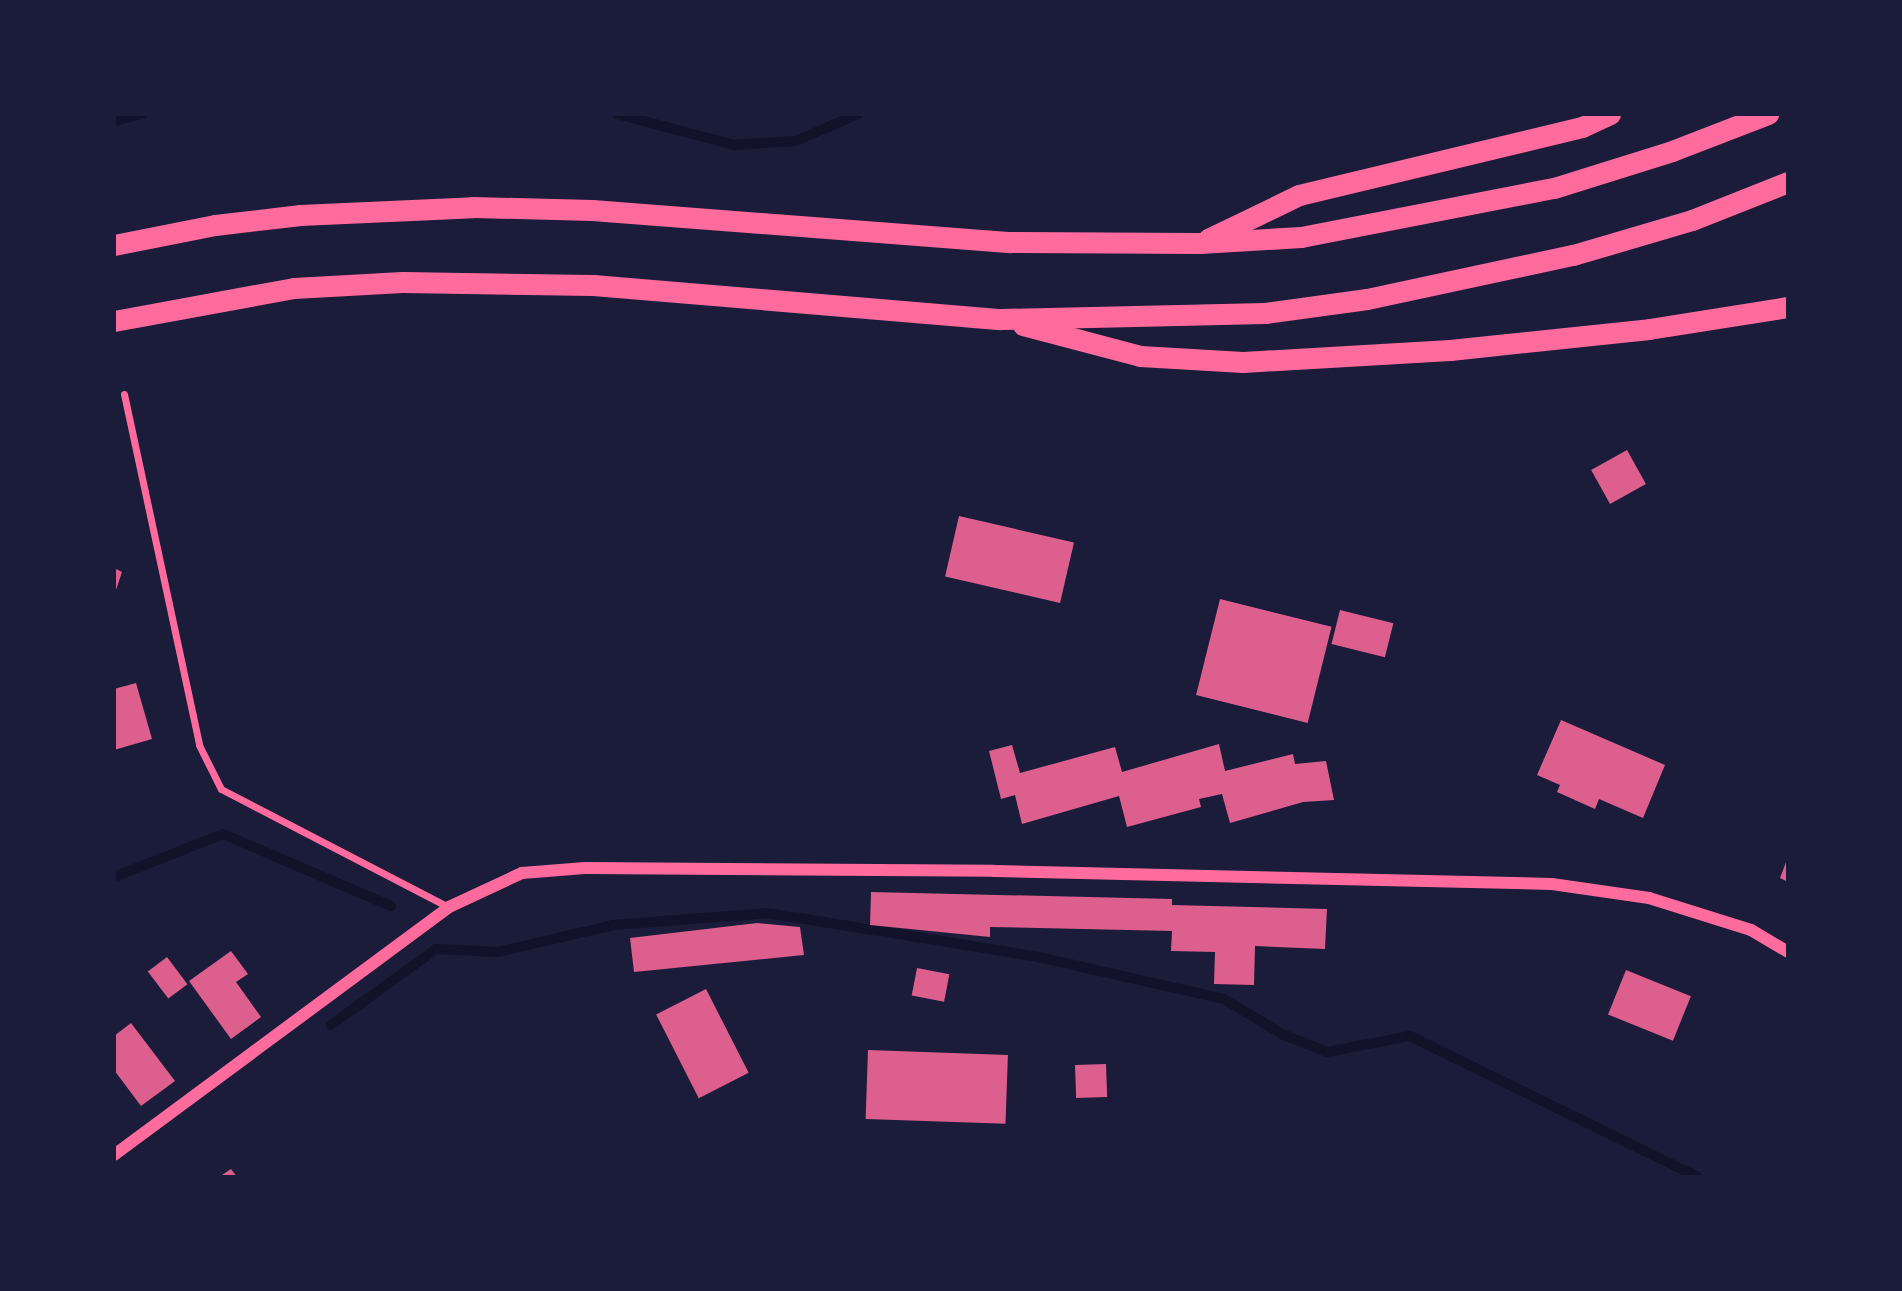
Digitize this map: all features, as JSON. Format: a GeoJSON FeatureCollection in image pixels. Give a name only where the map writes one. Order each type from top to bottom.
{"type":"FeatureCollection","features":[{"type":"Feature","properties":{"kind":"highway"},"geometry":{"type":"LineString","coordinates":[[1200,243],[1299,195],[1582,127],[1610,114]]}},
{"type":"Feature","properties":{"kind":"highway"},"geometry":{"type":"LineString","coordinates":[[114,246],[215,225],[300,215],[473,207],[593,209],[1011,242],[1200,243],[1301,237],[1554,188],[1672,151],[1768,114]]}},
{"type":"Feature","properties":{"kind":"highway"},"geometry":{"type":"LineString","coordinates":[[114,321],[294,288],[402,282],[593,285],[1001,319],[1265,313],[1367,299],[1573,255],[1692,220],[1788,182]]}},
{"type":"Feature","properties":{"kind":"highway"},"geometry":{"type":"LineString","coordinates":[[1001,319],[1140,356],[1243,362],[1450,350],[1649,329],[1788,307]]}},
{"type":"Feature","properties":{"kind":"street"},"geometry":{"type":"LineString","coordinates":[[124,394],[199,745],[221,789],[449,907]]}},
{"type":"Feature","properties":{"kind":"street"},"geometry":{"type":"LineString","coordinates":[[114,1155],[449,907],[522,873],[585,868],[1450,878],[1552,884],[1649,898],[1751,930],[1788,952]]}},
{"type":"Feature","properties":{"kind":"building"},"geometry":{"type":"Polygon","coordinates":[[[1627,450],[1646,484],[1610,504],[1591,470],[1627,450]]]}},
{"type":"Feature","properties":{"kind":"building"},"geometry":{"type":"Polygon","coordinates":[[[959,516],[1074,543],[1060,603],[945,576],[959,516]]]}},
{"type":"Feature","properties":{"kind":"building"},"geometry":{"type":"Polygon","coordinates":[[[114,568],[122,572],[114,596],[114,568]]]}},
{"type":"Feature","properties":{"kind":"building"},"geometry":{"type":"Polygon","coordinates":[[[1220,599],[1332,627],[1308,723],[1196,695],[1220,599]]]}},
{"type":"Feature","properties":{"kind":"building"},"geometry":{"type":"Polygon","coordinates":[[[1340,610],[1393,623],[1385,657],[1332,644],[1340,610]]]}},
{"type":"Feature","properties":{"kind":"building"},"geometry":{"type":"Polygon","coordinates":[[[136,683],[152,739],[114,750],[114,689],[136,683]]]}},
{"type":"Feature","properties":{"kind":"building"},"geometry":{"type":"Polygon","coordinates":[[[1561,720],[1665,765],[1643,818],[1599,799],[1595,809],[1557,792],[1560,785],[1537,775],[1561,720]]]}},
{"type":"Feature","properties":{"kind":"building"},"geometry":{"type":"Polygon","coordinates":[[[1219,744],[1225,771],[1293,754],[1295,764],[1326,761],[1334,800],[1303,802],[1230,823],[1222,794],[1199,799],[1201,807],[1127,827],[1119,796],[1022,824],[1015,795],[1001,799],[989,751],[1012,745],[1020,773],[1115,747],[1122,772],[1219,744]]]}},
{"type":"Feature","properties":{"kind":"building"},"geometry":{"type":"Polygon","coordinates":[[[1788,857],[1788,882],[1780,878],[1788,857]]]}},
{"type":"Feature","properties":{"kind":"building"},"geometry":{"type":"Polygon","coordinates":[[[871,892],[1172,899],[1172,905],[1327,909],[1325,949],[1255,946],[1254,985],[1214,984],[1215,952],[1171,951],[1172,931],[990,927],[990,937],[870,925],[871,892]]]}},
{"type":"Feature","properties":{"kind":"building"},"geometry":{"type":"Polygon","coordinates":[[[757,923],[800,927],[804,955],[634,972],[630,938],[757,923]]]}},
{"type":"Feature","properties":{"kind":"building"},"geometry":{"type":"Polygon","coordinates":[[[231,951],[248,974],[236,982],[261,1017],[231,1039],[189,981],[231,951]]]}},
{"type":"Feature","properties":{"kind":"building"},"geometry":{"type":"Polygon","coordinates":[[[167,957],[187,984],[168,999],[148,971],[167,957]]]}},
{"type":"Feature","properties":{"kind":"building"},"geometry":{"type":"Polygon","coordinates":[[[917,968],[949,974],[944,1002],[912,995],[917,968]]]}},
{"type":"Feature","properties":{"kind":"building"},"geometry":{"type":"Polygon","coordinates":[[[1626,970],[1691,996],[1673,1041],[1608,1015],[1626,970]]]}},
{"type":"Feature","properties":{"kind":"building"},"geometry":{"type":"Polygon","coordinates":[[[706,989],[749,1073],[699,1098],[656,1014],[706,989]]]}},
{"type":"Feature","properties":{"kind":"building"},"geometry":{"type":"Polygon","coordinates":[[[131,1023],[175,1081],[141,1106],[114,1070],[114,1036],[131,1023]]]}},
{"type":"Feature","properties":{"kind":"building"},"geometry":{"type":"Polygon","coordinates":[[[868,1050],[1008,1055],[1006,1124],[866,1119],[868,1050]]]}},
{"type":"Feature","properties":{"kind":"building"},"geometry":{"type":"Polygon","coordinates":[[[1106,1064],[1107,1097],[1076,1098],[1075,1065],[1106,1064]]]}},
{"type":"Feature","properties":{"kind":"building"},"geometry":{"type":"Polygon","coordinates":[[[231,1169],[237,1177],[219,1177],[231,1169]]]}},
{"type":"Feature","properties":{"kind":"waterway"},"geometry":{"type":"LineString","coordinates":[[114,121],[143,114]]}},
{"type":"Feature","properties":{"kind":"waterway"},"geometry":{"type":"LineString","coordinates":[[617,114],[734,145],[796,141],[858,114]]}},
{"type":"Feature","properties":{"kind":"waterway"},"geometry":{"type":"LineString","coordinates":[[114,877],[223,834],[391,906]]}},
{"type":"Feature","properties":{"kind":"waterway"},"geometry":{"type":"LineString","coordinates":[[331,1025],[436,949],[498,952],[613,925],[768,913],[1034,956],[1224,999],[1282,1034],[1327,1052],[1410,1036],[1698,1177]]}}]}
